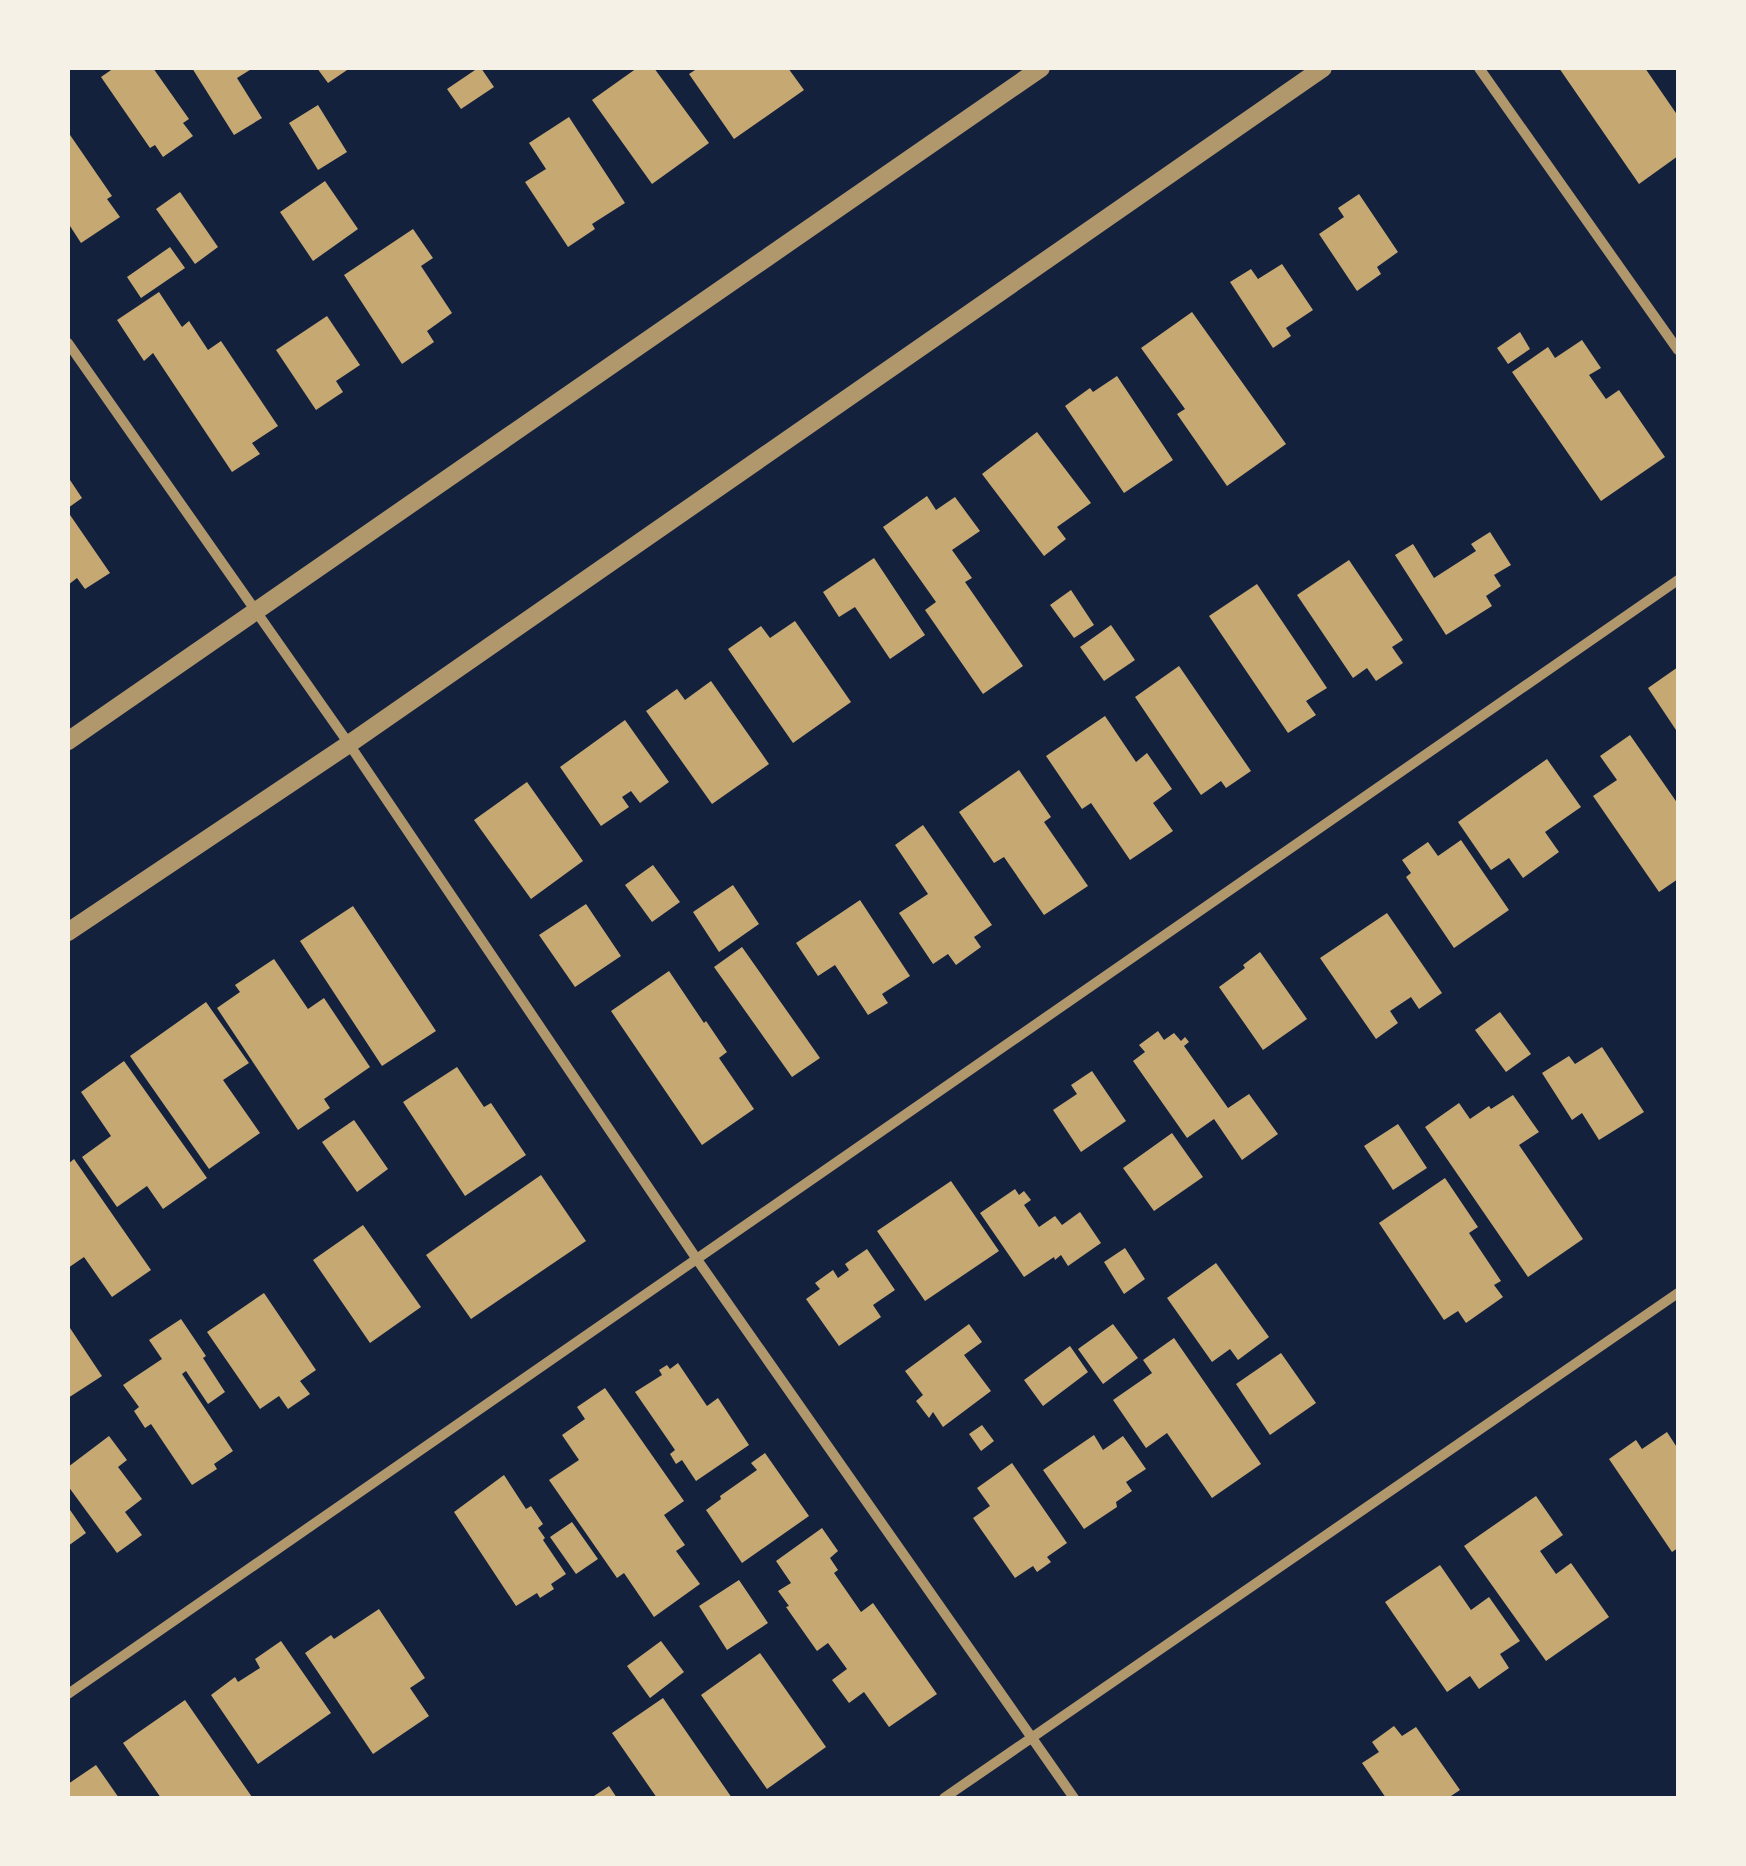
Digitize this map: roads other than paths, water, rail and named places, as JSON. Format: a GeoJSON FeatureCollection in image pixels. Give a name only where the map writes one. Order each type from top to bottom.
{"type":"FeatureCollection","features":[{"type":"Feature","properties":{"kind":"street"},"geometry":{"type":"LineString","coordinates":[[68,741],[1041,68]]}},
{"type":"Feature","properties":{"kind":"street"},"geometry":{"type":"LineString","coordinates":[[68,932],[349,744],[1323,68]]}},
{"type":"Feature","properties":{"kind":"street"},"geometry":{"type":"LineString","coordinates":[[1479,68],[1678,350]]}},
{"type":"Feature","properties":{"kind":"street"},"geometry":{"type":"LineString","coordinates":[[68,343],[349,744],[696,1258],[1074,1798]]}},
{"type":"Feature","properties":{"kind":"street"},"geometry":{"type":"LineString","coordinates":[[68,1694],[1678,580]]}},
{"type":"Feature","properties":{"kind":"street"},"geometry":{"type":"LineString","coordinates":[[944,1798],[1678,1293]]}}]}
